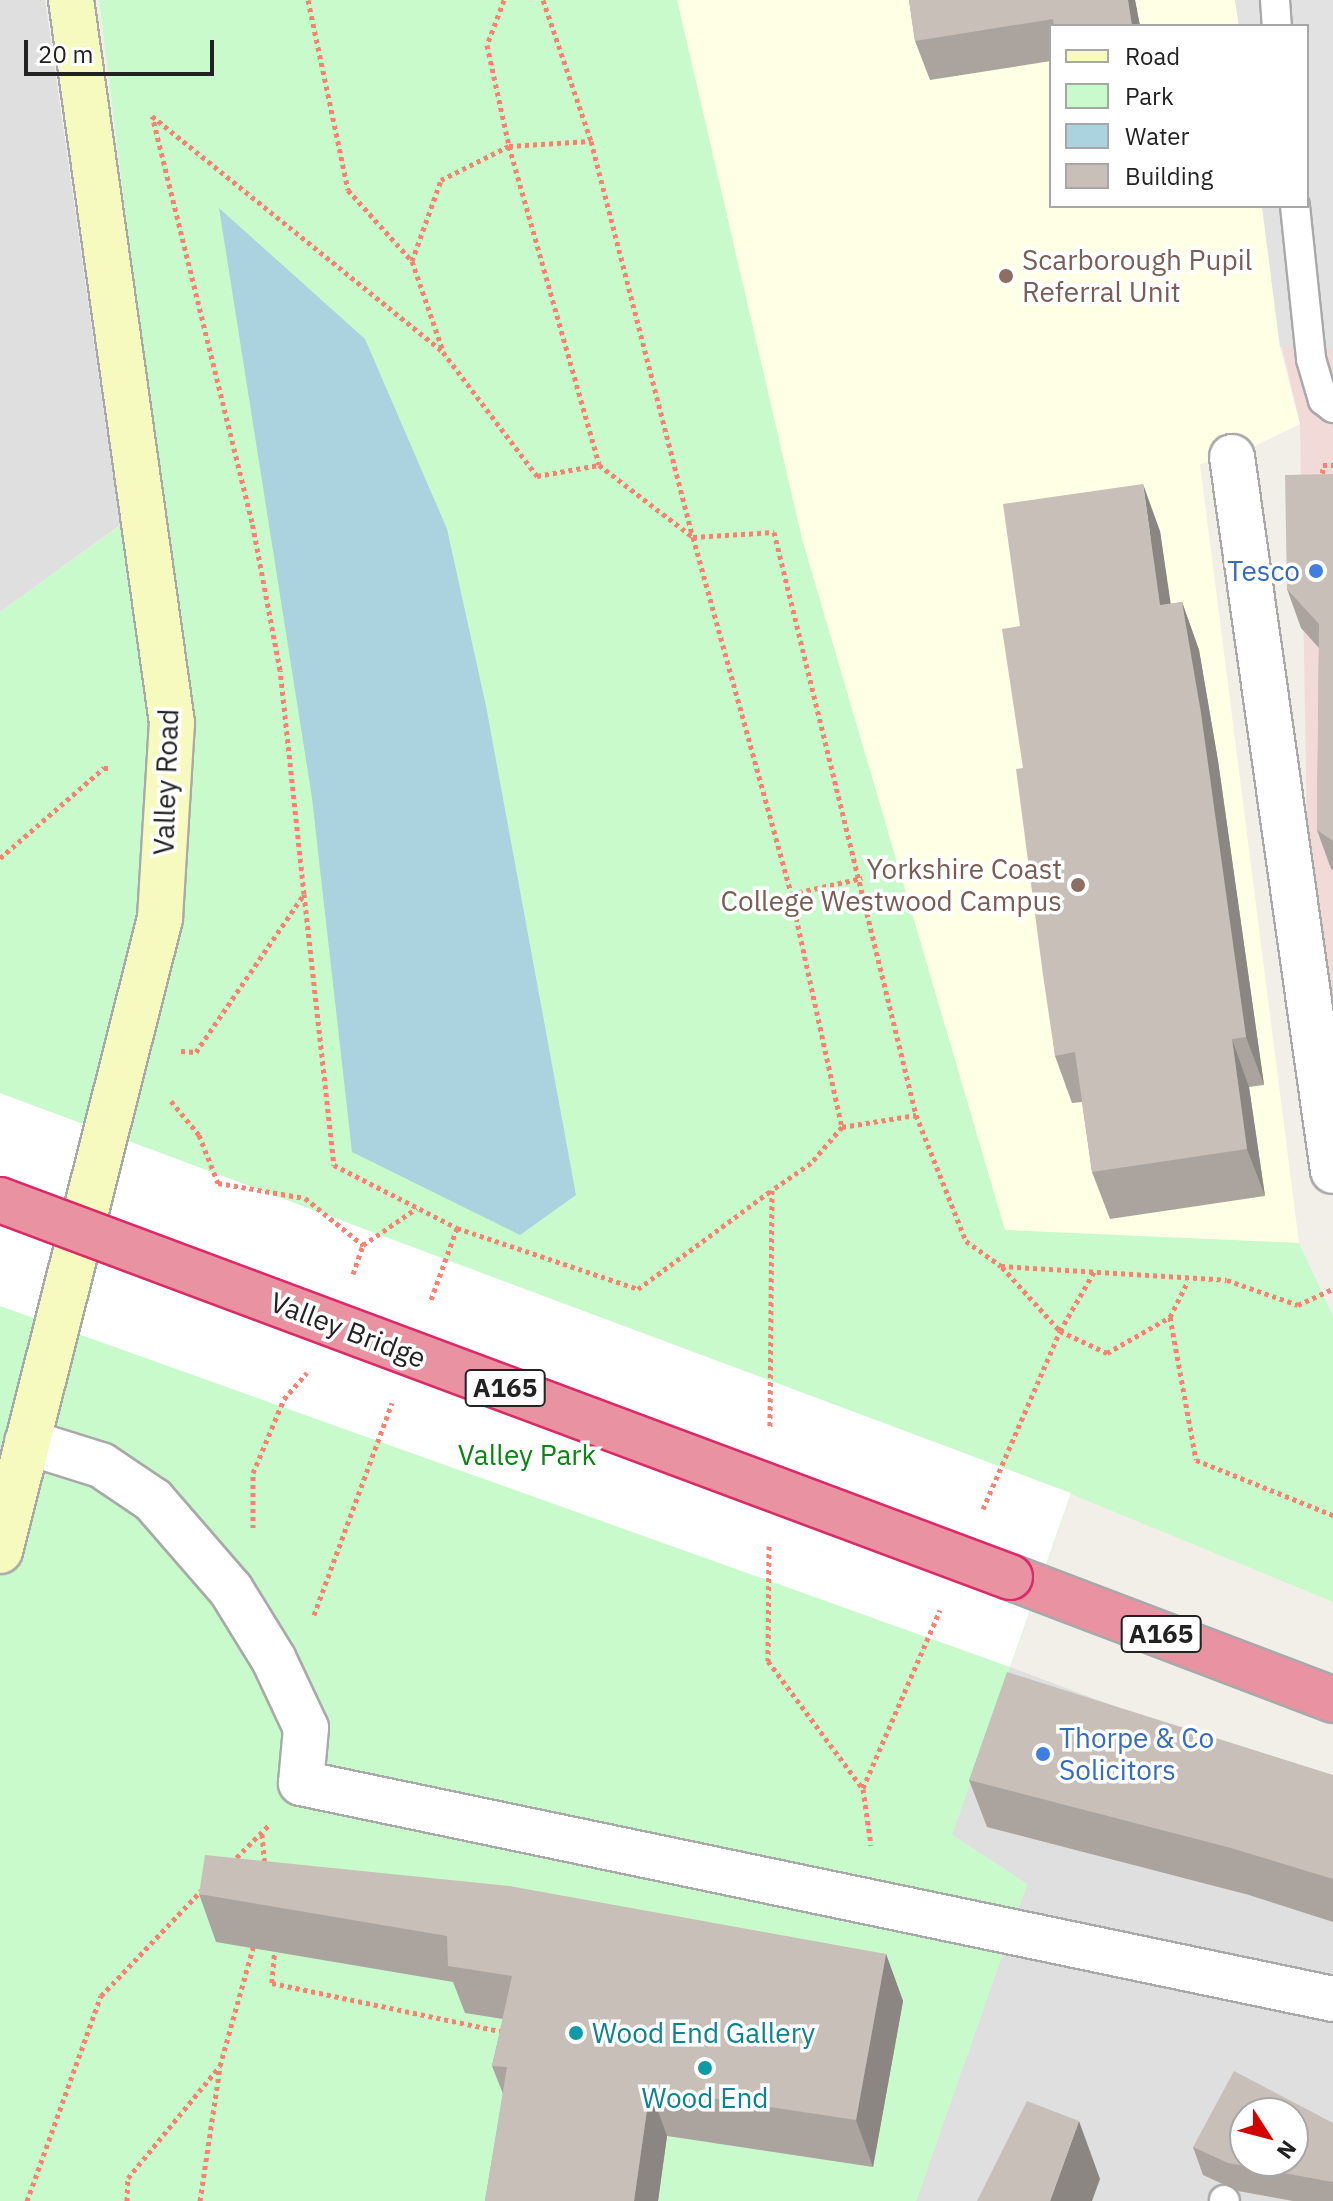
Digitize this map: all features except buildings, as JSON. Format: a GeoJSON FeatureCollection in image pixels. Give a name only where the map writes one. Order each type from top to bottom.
{"type":"FeatureCollection","features":[{"type":"Feature","properties":{"kind":"highway","name":"Valley Bridge"},"geometry":{"type":"LineString","coordinates":[[0,1200],[1333,1700]]}},
{"type":"Feature","properties":{"kind":"street","name":"Valley Road"},"geometry":{"type":"LineString","coordinates":[[0,1551],[160,918],[172,723],[71,0]]}},
{"type":"Feature","properties":{"kind":"street"},"geometry":{"type":"LineString","coordinates":[[1232,457],[1333,1171]]}},
{"type":"Feature","properties":{"kind":"street"},"geometry":{"type":"LineString","coordinates":[[27,1442],[101,1465],[153,1500],[231,1590],[287,1688],[306,1728],[301,1783],[1333,1999]]}},
{"type":"Feature","properties":{"kind":"lane"},"geometry":{"type":"LineString","coordinates":[[1275,0],[1277,24]]}},
{"type":"Feature","properties":{"kind":"lane"},"geometry":{"type":"LineString","coordinates":[[1295,208],[1311,359],[1323,400],[1333,408]]}},
{"type":"Feature","properties":{"kind":"path"},"geometry":{"type":"LineString","coordinates":[[308,0],[348,190],[412,261],[443,352]]}},
{"type":"Feature","properties":{"kind":"path"},"geometry":{"type":"LineString","coordinates":[[504,0],[487,45],[509,146],[599,465],[693,537],[774,532],[862,878],[916,1115],[966,1241],[1001,1266],[1060,1331],[1107,1353],[1170,1317],[1188,1281]]}},
{"type":"Feature","properties":{"kind":"path"},"geometry":{"type":"LineString","coordinates":[[543,0],[591,141],[693,537],[791,894],[842,1127]]}},
{"type":"Feature","properties":{"kind":"path"},"geometry":{"type":"LineString","coordinates":[[430,1302],[457,1228],[334,1165],[280,670],[252,522],[152,116],[443,352],[537,476],[599,465]]}},
{"type":"Feature","properties":{"kind":"path"},"geometry":{"type":"LineString","coordinates":[[412,261],[441,180],[509,146],[591,141]]}},
{"type":"Feature","properties":{"kind":"path"},"geometry":{"type":"LineString","coordinates":[[1321,490],[1323,465],[1333,465]]}},
{"type":"Feature","properties":{"kind":"path"},"geometry":{"type":"LineString","coordinates":[[0,858],[104,768]]}},
{"type":"Feature","properties":{"kind":"path"},"geometry":{"type":"LineString","coordinates":[[791,894],[862,878]]}},
{"type":"Feature","properties":{"kind":"path"},"geometry":{"type":"LineString","coordinates":[[127,1048],[196,1052],[304,894]]}},
{"type":"Feature","properties":{"kind":"path"},"geometry":{"type":"LineString","coordinates":[[127,1048],[199,1135],[218,1183],[305,1198],[363,1245]]}},
{"type":"Feature","properties":{"kind":"path"},"geometry":{"type":"LineString","coordinates":[[772,1190],[811,1163],[842,1127],[916,1115]]}},
{"type":"Feature","properties":{"kind":"path"},"geometry":{"type":"LineString","coordinates":[[348,1286],[363,1245],[417,1208]]}},
{"type":"Feature","properties":{"kind":"path"},"geometry":{"type":"LineString","coordinates":[[1001,1266],[1188,1281],[1227,1280],[1298,1305],[1333,1289]]}},
{"type":"Feature","properties":{"kind":"path"},"geometry":{"type":"LineString","coordinates":[[1170,1317],[1196,1460],[1333,1515]]}},
{"type":"Feature","properties":{"kind":"path"},"geometry":{"type":"LineString","coordinates":[[253,1537],[253,1473],[284,1399],[314,1365]]}},
{"type":"Feature","properties":{"kind":"path"},"geometry":{"type":"LineString","coordinates":[[287,1688],[397,1391]]}},
{"type":"Feature","properties":{"kind":"path"},"geometry":{"type":"LineString","coordinates":[[228,1865],[262,1834],[301,1783]]}},
{"type":"Feature","properties":{"kind":"path"},"geometry":{"type":"LineString","coordinates":[[262,1834],[266,1880]]}},
{"type":"Feature","properties":{"kind":"path"},"geometry":{"type":"LineString","coordinates":[[27,2201],[101,1996],[150,1939],[206,1886]]}},
{"type":"Feature","properties":{"kind":"path"},"geometry":{"type":"LineString","coordinates":[[200,2201],[220,2066],[259,1928]]}},
{"type":"Feature","properties":{"kind":"path"},"geometry":{"type":"LineString","coordinates":[[276,1931],[272,1983],[513,2034]]}},
{"type":"Feature","properties":{"kind":"path"},"geometry":{"type":"LineString","coordinates":[[127,2201],[128,2178],[220,2066]]}},
{"type":"Feature","properties":{"kind":"shaded area"},"geometry":{"type":"Polygon","coordinates":[[[0,0],[45,0],[120,525],[0,612],[0,0]]]}},
{"type":"Feature","properties":{"kind":"shaded area"},"geometry":{"type":"Polygon","coordinates":[[[677,0],[1235,0],[1239,24],[1049,24],[1049,208],[1262,208],[1280,347],[1300,424],[1232,457],[1200,464],[1299,1243],[1005,1231],[802,539],[677,0]]]}},
{"type":"Feature","properties":{"kind":"shaded area"},"geometry":{"type":"Polygon","coordinates":[[[1235,0],[1333,0],[1333,1025],[1308,887],[1300,424],[1278,331],[1262,208],[1309,208],[1309,24],[1239,24],[1235,0]]]}},
{"type":"Feature","properties":{"kind":"shaded area"},"geometry":{"type":"Polygon","coordinates":[[[1235,0],[1333,0],[1333,349],[1280,347],[1262,208],[1309,208],[1309,24],[1239,24],[1235,0]]]}},
{"type":"Feature","properties":{"kind":"shaded area"},"geometry":{"type":"Polygon","coordinates":[[[1010,1667],[1333,1788],[1333,2201],[916,2201],[1027,1884],[952,1835],[1010,1667]]]}},
{"type":"Feature","properties":{"kind":"green space","name":"Valley Park"},"geometry":{"type":"Polygon","coordinates":[[[99,0],[677,0],[802,539],[1005,1230],[1299,1243],[1333,1316],[1333,1602],[1071,1494],[952,1835],[1027,1884],[916,2201],[0,2201],[0,612],[161,496],[99,0]]]}},
{"type":"Feature","properties":{"kind":"water"},"geometry":{"type":"Polygon","coordinates":[[[219,208],[365,339],[447,529],[486,706],[576,1195],[520,1235],[352,1152],[312,798],[219,208]]]}},
{"type":"Feature","properties":{"kind":"pier"},"geometry":{"type":"Polygon","coordinates":[[[0,1093],[1071,1493],[1010,1667],[0,1306],[0,1093]]]}},
{"type":"Feature","properties":{"kind":"place","name":"Scarborough Pupil Referral Unit"},"geometry":{"type":"Point","coordinates":[1006,276]}},
{"type":"Feature","properties":{"kind":"place","name":"Tesco"},"geometry":{"type":"Point","coordinates":[1316,571]}},
{"type":"Feature","properties":{"kind":"place","name":"Yorkshire Coast College Westwood Campus"},"geometry":{"type":"Point","coordinates":[1078,885]}},
{"type":"Feature","properties":{"kind":"place","name":"Thorpe & Co Solicitors"},"geometry":{"type":"Point","coordinates":[1043,1754]}},
{"type":"Feature","properties":{"kind":"place","name":"Wood End Gallery"},"geometry":{"type":"Point","coordinates":[576,2033]}},
{"type":"Feature","properties":{"kind":"place","name":"Wood End"},"geometry":{"type":"Point","coordinates":[705,2068]}}]}
